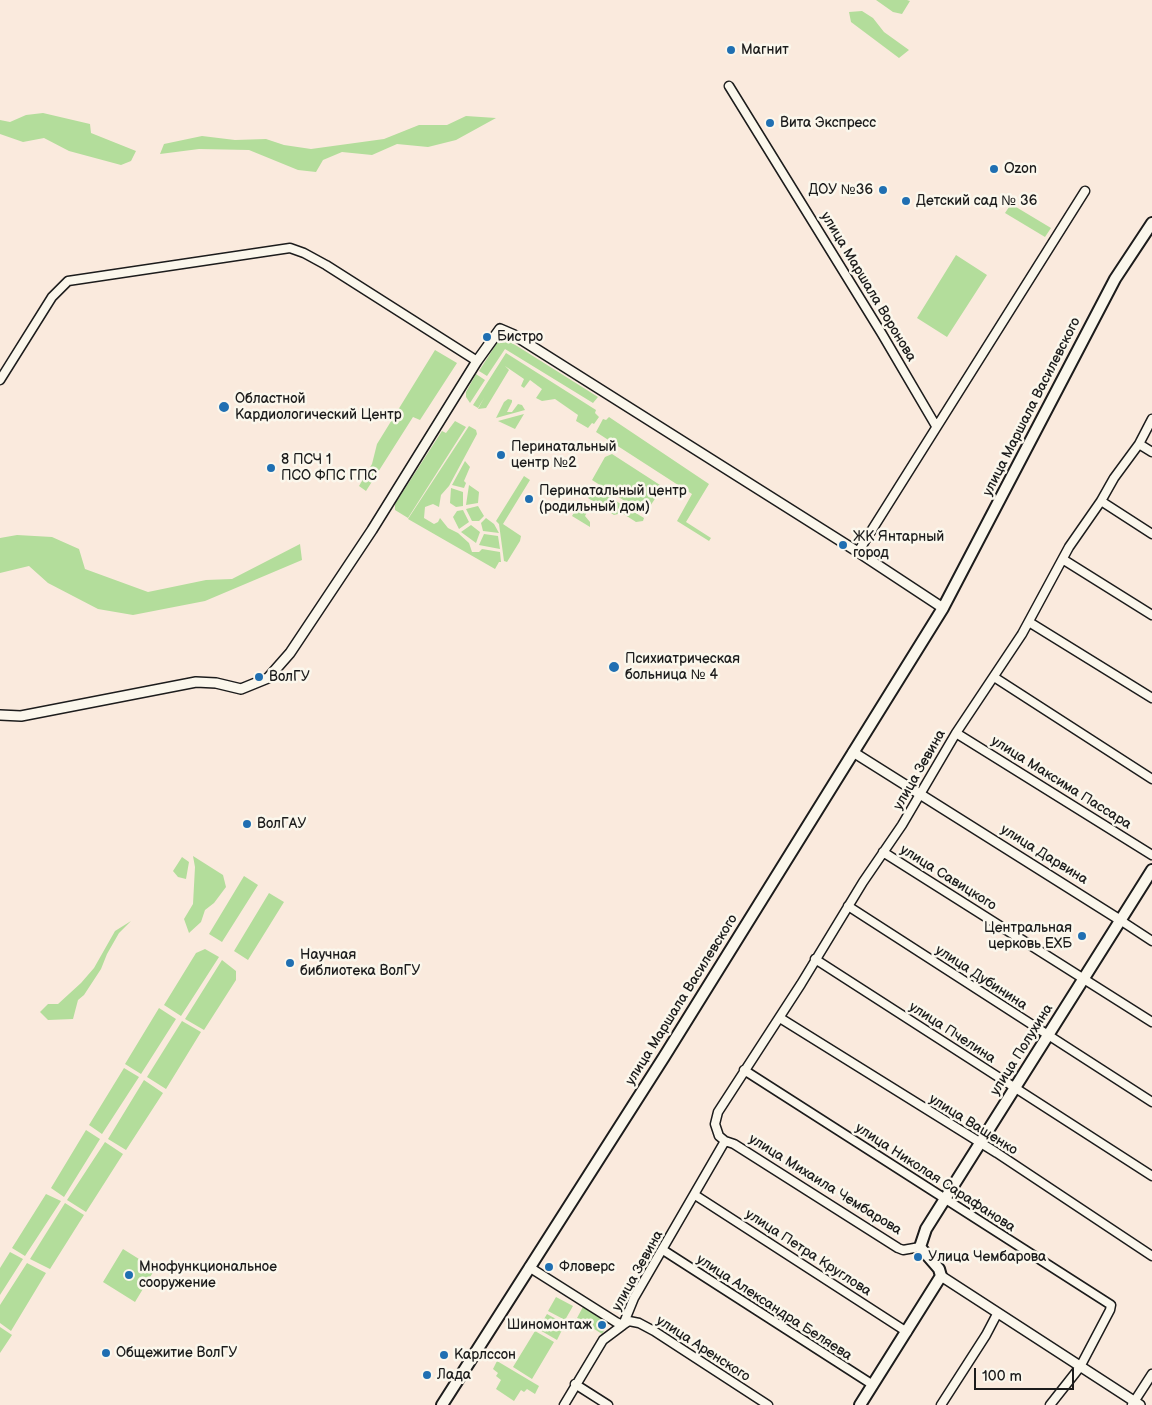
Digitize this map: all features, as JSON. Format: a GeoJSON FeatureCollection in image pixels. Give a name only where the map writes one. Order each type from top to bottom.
{"type":"FeatureCollection","features":[{"type":"Feature","properties":{"kind":"main road","name":"улица Маршала Василевского"},"geometry":{"type":"LineString","coordinates":[[442,1405],[943,608],[1115,279],[1152,223]]}},
{"type":"Feature","properties":{"kind":"main road","name":"улица Полухина"},"geometry":{"type":"LineString","coordinates":[[920,1247],[926,1229],[944,1199],[1152,870]]}},
{"type":"Feature","properties":{"kind":"main road"},"geometry":{"type":"LineString","coordinates":[[860,1405],[940,1276],[939,1269],[920,1247]]}},
{"type":"Feature","properties":{"kind":"street","name":"улица Маршала Воронова"},"geometry":{"type":"LineString","coordinates":[[729,86],[882,334],[936,426]]}},
{"type":"Feature","properties":{"kind":"street"},"geometry":{"type":"LineString","coordinates":[[858,552],[1086,191]]}},
{"type":"Feature","properties":{"kind":"street"},"geometry":{"type":"LineString","coordinates":[[0,380],[52,298],[68,281],[290,248],[326,265],[477,361]]}},
{"type":"Feature","properties":{"kind":"street"},"geometry":{"type":"LineString","coordinates":[[0,715],[21,716],[196,682],[216,683],[241,689],[268,678],[290,653],[372,530],[477,361],[500,329],[514,335],[858,552],[943,608]]}},
{"type":"Feature","properties":{"kind":"street","name":"улица Зевина"},"geometry":{"type":"LineString","coordinates":[[720,1134],[715,1124],[718,1112],[780,1018],[814,959],[920,794],[956,732],[994,678],[1029,622],[1046,587],[1064,560],[1082,527],[1139,444],[1152,419]]}},
{"type":"Feature","properties":{"kind":"street"},"geometry":{"type":"LineString","coordinates":[[1139,444],[1152,452]]}},
{"type":"Feature","properties":{"kind":"street"},"geometry":{"type":"LineString","coordinates":[[1101,501],[1152,534]]}},
{"type":"Feature","properties":{"kind":"street"},"geometry":{"type":"LineString","coordinates":[[1064,560],[1152,615]]}},
{"type":"Feature","properties":{"kind":"street"},"geometry":{"type":"LineString","coordinates":[[1029,622],[1152,698]]}},
{"type":"Feature","properties":{"kind":"street"},"geometry":{"type":"LineString","coordinates":[[994,678],[1152,779]]}},
{"type":"Feature","properties":{"kind":"street","name":"улица Максима Пассара"},"geometry":{"type":"LineString","coordinates":[[956,732],[1152,855]]}},
{"type":"Feature","properties":{"kind":"street","name":"улица Дарвина"},"geometry":{"type":"LineString","coordinates":[[853,752],[1152,941]]}},
{"type":"Feature","properties":{"kind":"street","name":"улица Савицкого"},"geometry":{"type":"LineString","coordinates":[[883,852],[1152,1022]]}},
{"type":"Feature","properties":{"kind":"street","name":"улица Дубинина"},"geometry":{"type":"LineString","coordinates":[[848,906],[1152,1102]]}},
{"type":"Feature","properties":{"kind":"street","name":"улица Пчелина"},"geometry":{"type":"LineString","coordinates":[[814,959],[1152,1176]]}},
{"type":"Feature","properties":{"kind":"street","name":"улица Ващенко"},"geometry":{"type":"LineString","coordinates":[[780,1018],[980,1143],[1152,1256]]}},
{"type":"Feature","properties":{"kind":"street","name":"улица Николая Сарафанова"},"geometry":{"type":"LineString","coordinates":[[744,1070],[1108,1303],[1111,1308],[1080,1367]]}},
{"type":"Feature","properties":{"kind":"street","name":"улица Михаила Чембарова"},"geometry":{"type":"LineString","coordinates":[[720,1134],[719,1136],[725,1141],[734,1144],[898,1248],[903,1250],[920,1247]]}},
{"type":"Feature","properties":{"kind":"street","name":"улица Зевина"},"geometry":{"type":"LineString","coordinates":[[564,1405],[603,1340],[622,1325],[634,1298],[725,1141]]}},
{"type":"Feature","properties":{"kind":"street","name":"улица Петра Круглова"},"geometry":{"type":"LineString","coordinates":[[695,1195],[907,1332]]}},
{"type":"Feature","properties":{"kind":"street","name":"улица Александра Беляева"},"geometry":{"type":"LineString","coordinates":[[663,1250],[873,1386]]}},
{"type":"Feature","properties":{"kind":"street"},"geometry":{"type":"LineString","coordinates":[[529,1267],[622,1325]]}},
{"type":"Feature","properties":{"kind":"street"},"geometry":{"type":"LineString","coordinates":[[940,1276],[1135,1404],[1152,1374]]}},
{"type":"Feature","properties":{"kind":"street"},"geometry":{"type":"LineString","coordinates":[[941,1405],[986,1335],[997,1314]]}},
{"type":"Feature","properties":{"kind":"street","name":"улица Аренского"},"geometry":{"type":"LineString","coordinates":[[622,1325],[629,1321],[639,1323],[654,1331],[768,1405]]}},
{"type":"Feature","properties":{"kind":"street"},"geometry":{"type":"LineString","coordinates":[[1050,1405],[1080,1367]]}},
{"type":"Feature","properties":{"kind":"street"},"geometry":{"type":"LineString","coordinates":[[575,1384],[608,1405]]}},
{"type":"Feature","properties":{"kind":"green space"},"geometry":{"type":"Polygon","coordinates":[[[876,0],[910,1],[902,14],[893,12],[876,0]]]}},
{"type":"Feature","properties":{"kind":"green space"},"geometry":{"type":"Polygon","coordinates":[[[862,11],[873,18],[884,32],[909,50],[899,58],[851,22],[849,12],[862,11]]]}},
{"type":"Feature","properties":{"kind":"green space"},"geometry":{"type":"Polygon","coordinates":[[[43,113],[90,124],[91,133],[136,151],[131,161],[121,165],[69,151],[44,138],[23,142],[0,134],[0,120],[10,122],[26,115],[43,113]]]}},
{"type":"Feature","properties":{"kind":"green space"},"geometry":{"type":"Polygon","coordinates":[[[466,116],[496,118],[456,140],[428,147],[397,144],[372,155],[342,152],[323,160],[316,172],[298,170],[249,150],[199,149],[160,154],[164,144],[202,136],[235,140],[266,139],[284,145],[311,149],[384,139],[419,125],[447,125],[466,116]]]}},
{"type":"Feature","properties":{"kind":"green space"},"geometry":{"type":"Polygon","coordinates":[[[1011,204],[1051,228],[1045,237],[1005,213],[1011,204]]]}},
{"type":"Feature","properties":{"kind":"green space"},"geometry":{"type":"Polygon","coordinates":[[[956,255],[987,275],[947,337],[917,318],[956,255]]]}},
{"type":"Feature","properties":{"kind":"green space"},"geometry":{"type":"Polygon","coordinates":[[[506,340],[598,397],[593,403],[505,349],[487,376],[479,371],[497,343],[506,340]]]}},
{"type":"Feature","properties":{"kind":"green space"},"geometry":{"type":"Polygon","coordinates":[[[435,350],[457,363],[420,420],[413,417],[366,491],[359,486],[372,464],[377,444],[435,350]]]}},
{"type":"Feature","properties":{"kind":"green space"},"geometry":{"type":"Polygon","coordinates":[[[506,353],[596,410],[595,413],[599,417],[594,424],[592,423],[588,428],[576,421],[578,415],[555,399],[542,401],[536,398],[542,389],[530,380],[524,388],[521,386],[524,379],[505,366],[509,370],[486,408],[478,409],[484,398],[478,408],[473,405],[506,353]]]}},
{"type":"Feature","properties":{"kind":"green space"},"geometry":{"type":"Polygon","coordinates":[[[476,374],[485,380],[470,403],[466,397],[466,392],[476,374]]]}},
{"type":"Feature","properties":{"kind":"green space"},"geometry":{"type":"Polygon","coordinates":[[[508,399],[512,400],[512,402],[507,412],[512,412],[518,404],[522,405],[525,410],[496,418],[504,402],[508,399]]]}},
{"type":"Feature","properties":{"kind":"green space"},"geometry":{"type":"Polygon","coordinates":[[[524,414],[515,429],[498,421],[524,414]]]}},
{"type":"Feature","properties":{"kind":"green space"},"geometry":{"type":"Polygon","coordinates":[[[609,417],[709,484],[686,522],[711,538],[709,541],[677,521],[692,494],[596,432],[603,419],[606,420],[609,417]]]}},
{"type":"Feature","properties":{"kind":"green space"},"geometry":{"type":"Polygon","coordinates":[[[455,421],[466,427],[408,518],[395,510],[395,504],[442,431],[446,433],[455,421]]]}},
{"type":"Feature","properties":{"kind":"green space"},"geometry":{"type":"Polygon","coordinates":[[[469,426],[476,430],[477,434],[449,486],[441,495],[439,507],[433,504],[425,507],[424,518],[434,524],[440,518],[448,528],[458,533],[469,543],[472,552],[479,552],[482,549],[500,552],[501,562],[499,562],[495,569],[408,519],[469,426]]]}},
{"type":"Feature","properties":{"kind":"green space"},"geometry":{"type":"Polygon","coordinates":[[[612,454],[660,485],[660,491],[645,514],[592,480],[605,457],[612,454]]]}},
{"type":"Feature","properties":{"kind":"green space"},"geometry":{"type":"Polygon","coordinates":[[[465,461],[470,467],[464,481],[466,483],[464,488],[452,485],[465,461]]]}},
{"type":"Feature","properties":{"kind":"green space"},"geometry":{"type":"Polygon","coordinates":[[[524,476],[530,480],[503,524],[521,536],[507,562],[504,561],[499,524],[496,521],[524,476]]]}},
{"type":"Feature","properties":{"kind":"green space"},"geometry":{"type":"Polygon","coordinates":[[[469,485],[479,492],[478,503],[466,505],[469,485]]]}},
{"type":"Feature","properties":{"kind":"green space"},"geometry":{"type":"Polygon","coordinates":[[[591,486],[644,518],[643,521],[636,522],[622,513],[614,515],[588,498],[587,492],[591,486]]]}},
{"type":"Feature","properties":{"kind":"green space"},"geometry":{"type":"Polygon","coordinates":[[[451,488],[463,492],[463,506],[456,507],[450,503],[451,488]]]}},
{"type":"Feature","properties":{"kind":"green space"},"geometry":{"type":"Polygon","coordinates":[[[478,506],[484,516],[479,521],[472,521],[466,509],[478,506]]]}},
{"type":"Feature","properties":{"kind":"green space"},"geometry":{"type":"Polygon","coordinates":[[[577,508],[588,510],[585,516],[590,522],[590,527],[572,516],[577,508]]]}},
{"type":"Feature","properties":{"kind":"green space"},"geometry":{"type":"Polygon","coordinates":[[[463,510],[469,522],[459,529],[453,517],[457,511],[463,510]]]}},
{"type":"Feature","properties":{"kind":"green space"},"geometry":{"type":"Polygon","coordinates":[[[486,518],[494,524],[499,533],[483,531],[481,523],[486,518]]]}},
{"type":"Feature","properties":{"kind":"green space"},"geometry":{"type":"Polygon","coordinates":[[[471,525],[480,532],[476,543],[461,532],[471,525]]]}},
{"type":"Feature","properties":{"kind":"green space"},"geometry":{"type":"Polygon","coordinates":[[[484,534],[498,536],[500,549],[479,545],[484,534]]]}},
{"type":"Feature","properties":{"kind":"green space"},"geometry":{"type":"Polygon","coordinates":[[[17,535],[52,537],[79,549],[85,569],[148,592],[206,580],[232,579],[300,544],[302,560],[205,601],[133,615],[98,609],[48,583],[29,566],[0,573],[0,538],[17,535]]]}},
{"type":"Feature","properties":{"kind":"green space"},"geometry":{"type":"Polygon","coordinates":[[[193,856],[223,875],[226,887],[214,903],[205,910],[201,922],[189,933],[184,919],[193,904],[195,867],[193,856]]]}},
{"type":"Feature","properties":{"kind":"green space"},"geometry":{"type":"Polygon","coordinates":[[[182,857],[189,862],[186,879],[178,877],[173,871],[182,857]]]}},
{"type":"Feature","properties":{"kind":"green space"},"geometry":{"type":"Polygon","coordinates":[[[244,876],[258,885],[222,942],[209,934],[244,876]]]}},
{"type":"Feature","properties":{"kind":"green space"},"geometry":{"type":"Polygon","coordinates":[[[269,893],[284,902],[248,960],[234,951],[269,893]]]}},
{"type":"Feature","properties":{"kind":"green space"},"geometry":{"type":"Polygon","coordinates":[[[131,921],[119,933],[101,969],[84,995],[78,1000],[73,1019],[48,1020],[40,1012],[48,1004],[58,1004],[81,983],[94,968],[115,931],[131,921]]]}},
{"type":"Feature","properties":{"kind":"green space"},"geometry":{"type":"Polygon","coordinates":[[[205,949],[219,957],[181,1016],[164,1005],[196,953],[205,949]]]}},
{"type":"Feature","properties":{"kind":"green space"},"geometry":{"type":"Polygon","coordinates":[[[222,960],[236,971],[236,980],[204,1030],[185,1019],[222,960]]]}},
{"type":"Feature","properties":{"kind":"green space"},"geometry":{"type":"Polygon","coordinates":[[[159,1008],[176,1019],[141,1074],[125,1064],[159,1008]]]}},
{"type":"Feature","properties":{"kind":"green space"},"geometry":{"type":"Polygon","coordinates":[[[182,1021],[201,1032],[166,1089],[147,1077],[182,1021]]]}},
{"type":"Feature","properties":{"kind":"green space"},"geometry":{"type":"Polygon","coordinates":[[[124,1068],[139,1077],[102,1134],[89,1125],[124,1068]]]}},
{"type":"Feature","properties":{"kind":"green space"},"geometry":{"type":"Polygon","coordinates":[[[144,1080],[163,1093],[126,1150],[108,1139],[144,1080]]]}},
{"type":"Feature","properties":{"kind":"green space"},"geometry":{"type":"Polygon","coordinates":[[[86,1130],[100,1139],[64,1197],[51,1188],[86,1130]]]}},
{"type":"Feature","properties":{"kind":"green space"},"geometry":{"type":"Polygon","coordinates":[[[105,1142],[123,1154],[86,1212],[67,1200],[105,1142]]]}},
{"type":"Feature","properties":{"kind":"green space"},"geometry":{"type":"Polygon","coordinates":[[[46,1194],[61,1201],[25,1256],[12,1248],[46,1194]]]}},
{"type":"Feature","properties":{"kind":"green space"},"geometry":{"type":"Polygon","coordinates":[[[65,1203],[84,1215],[50,1269],[30,1259],[65,1203]]]}},
{"type":"Feature","properties":{"kind":"green space","name":"Мнофункциональное сооружение"},"geometry":{"type":"Polygon","coordinates":[[[123,1249],[155,1269],[135,1302],[103,1282],[123,1249]]]}},
{"type":"Feature","properties":{"kind":"green space"},"geometry":{"type":"Polygon","coordinates":[[[10,1252],[23,1259],[0,1295],[0,1268],[10,1252]]]}},
{"type":"Feature","properties":{"kind":"green space"},"geometry":{"type":"Polygon","coordinates":[[[27,1263],[46,1273],[11,1331],[0,1323],[0,1305],[27,1263]]]}},
{"type":"Feature","properties":{"kind":"green space"},"geometry":{"type":"Polygon","coordinates":[[[556,1297],[573,1306],[565,1320],[548,1311],[556,1297]]]}},
{"type":"Feature","properties":{"kind":"green space"},"geometry":{"type":"Polygon","coordinates":[[[584,1305],[610,1321],[602,1334],[577,1318],[584,1305]]]}},
{"type":"Feature","properties":{"kind":"green space"},"geometry":{"type":"Polygon","coordinates":[[[547,1314],[565,1324],[557,1340],[538,1329],[547,1314]]]}},
{"type":"Feature","properties":{"kind":"green space"},"geometry":{"type":"Polygon","coordinates":[[[0,1327],[12,1335],[0,1353],[0,1327]]]}},
{"type":"Feature","properties":{"kind":"green space"},"geometry":{"type":"Polygon","coordinates":[[[535,1331],[554,1342],[532,1379],[513,1367],[535,1331]]]}},
{"type":"Feature","properties":{"kind":"green space"},"geometry":{"type":"Polygon","coordinates":[[[497,1361],[539,1386],[535,1394],[527,1389],[524,1392],[521,1390],[514,1401],[496,1389],[501,1380],[496,1376],[498,1373],[493,1369],[497,1361]]]}},
{"type":"Feature","properties":{"kind":"place","name":"Магнит"},"geometry":{"type":"Point","coordinates":[731,50]}},
{"type":"Feature","properties":{"kind":"place","name":"Вита Экспресс"},"geometry":{"type":"Point","coordinates":[770,123]}},
{"type":"Feature","properties":{"kind":"place","name":"Ozon"},"geometry":{"type":"Point","coordinates":[994,169]}},
{"type":"Feature","properties":{"kind":"place","name":"ДОУ №36"},"geometry":{"type":"Point","coordinates":[883,190]}},
{"type":"Feature","properties":{"kind":"place","name":"Детский сад № 36"},"geometry":{"type":"Point","coordinates":[906,201]}},
{"type":"Feature","properties":{"kind":"place","name":"Бистро"},"geometry":{"type":"Point","coordinates":[487,337]}},
{"type":"Feature","properties":{"kind":"place","name":"Областной Кардиологический Центр"},"geometry":{"type":"Point","coordinates":[224,407]}},
{"type":"Feature","properties":{"kind":"place","name":"Перинатальный центр №2"},"geometry":{"type":"Point","coordinates":[501,455]}},
{"type":"Feature","properties":{"kind":"place","name":"8 ПСЧ 1 ПСО ФПС ГПС"},"geometry":{"type":"Point","coordinates":[271,468]}},
{"type":"Feature","properties":{"kind":"place","name":"Перинатальный центр (родильный дом)"},"geometry":{"type":"Point","coordinates":[529,499]}},
{"type":"Feature","properties":{"kind":"place","name":"ЖК Янтарный город"},"geometry":{"type":"Point","coordinates":[843,545]}},
{"type":"Feature","properties":{"kind":"place","name":"Психиатрическая больница № 4"},"geometry":{"type":"Point","coordinates":[614,667]}},
{"type":"Feature","properties":{"kind":"place","name":"ВолГУ"},"geometry":{"type":"Point","coordinates":[259,677]}},
{"type":"Feature","properties":{"kind":"place","name":"ВолГАУ"},"geometry":{"type":"Point","coordinates":[247,824]}},
{"type":"Feature","properties":{"kind":"place","name":"Центральная церковь ЕХБ"},"geometry":{"type":"Point","coordinates":[1082,936]}},
{"type":"Feature","properties":{"kind":"place","name":"Научная библиотека ВолГУ"},"geometry":{"type":"Point","coordinates":[290,963]}},
{"type":"Feature","properties":{"kind":"place","name":"Улица Чембарова"},"geometry":{"type":"Point","coordinates":[918,1257]}},
{"type":"Feature","properties":{"kind":"place","name":"Фловерс"},"geometry":{"type":"Point","coordinates":[549,1267]}},
{"type":"Feature","properties":{"kind":"place","name":"Мнофункциональное сооружение"},"geometry":{"type":"Point","coordinates":[129,1275]}},
{"type":"Feature","properties":{"kind":"place","name":"Шиномонтаж"},"geometry":{"type":"Point","coordinates":[602,1325]}},
{"type":"Feature","properties":{"kind":"place","name":"Общежитие ВолГУ"},"geometry":{"type":"Point","coordinates":[106,1353]}},
{"type":"Feature","properties":{"kind":"place","name":"Карлссон"},"geometry":{"type":"Point","coordinates":[444,1355]}},
{"type":"Feature","properties":{"kind":"place","name":"Лада"},"geometry":{"type":"Point","coordinates":[427,1375]}}]}
